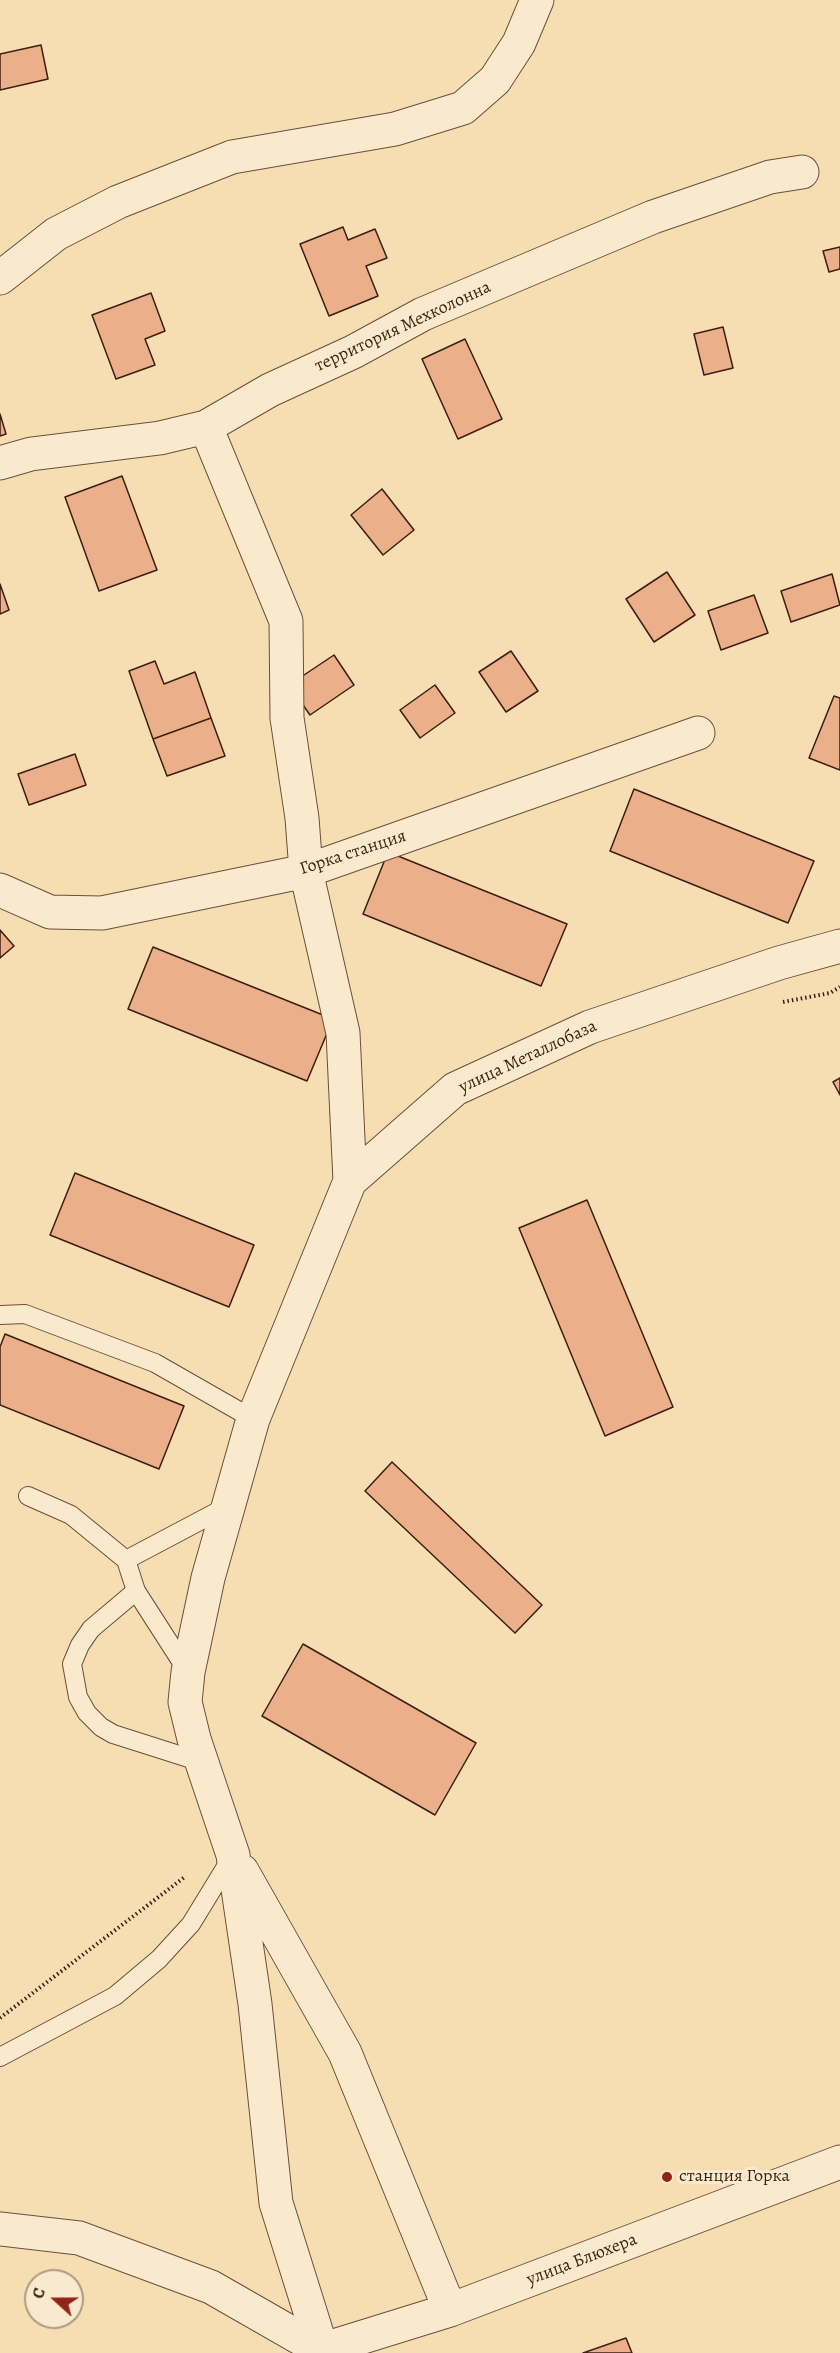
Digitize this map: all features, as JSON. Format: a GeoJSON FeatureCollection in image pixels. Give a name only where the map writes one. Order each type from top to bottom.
{"type":"FeatureCollection","features":[{"type":"Feature","properties":{"kind":"street"},"geometry":{"type":"LineString","coordinates":[[0,278],[56,234],[118,202],[232,157],[395,129],[463,108],[495,80],[519,43],[537,0]]}},
{"type":"Feature","properties":{"kind":"street","name":"территория Мехколонна"},"geometry":{"type":"LineString","coordinates":[[0,463],[31,453],[160,438],[206,428],[270,390],[353,352],[423,314],[653,217],[770,177],[802,172]]}},
{"type":"Feature","properties":{"kind":"street"},"geometry":{"type":"LineString","coordinates":[[206,428],[286,621],[287,718],[302,818],[306,871],[343,1033],[350,1181]]}},
{"type":"Feature","properties":{"kind":"street","name":"Горка станция"},"geometry":{"type":"LineString","coordinates":[[0,890],[50,912],[102,913],[306,871],[698,734]]}},
{"type":"Feature","properties":{"kind":"street","name":"улица Металлобаза"},"geometry":{"type":"LineString","coordinates":[[233,1856],[201,1762],[185,1702],[188,1672],[208,1578],[253,1419],[350,1181],[454,1089],[590,1027],[779,963],[840,946]]}},
{"type":"Feature","properties":{"kind":"street"},"geometry":{"type":"LineString","coordinates":[[233,1856],[345,2053],[450,2310]]}},
{"type":"Feature","properties":{"kind":"street"},"geometry":{"type":"LineString","coordinates":[[233,1856],[255,2004],[276,2203],[322,2351]]}},
{"type":"Feature","properties":{"kind":"street","name":"улица Блюхера"},"geometry":{"type":"LineString","coordinates":[[322,2351],[450,2310],[840,2162]]}},
{"type":"Feature","properties":{"kind":"street"},"geometry":{"type":"LineString","coordinates":[[0,2229],[79,2238],[211,2287],[322,2351]]}},
{"type":"Feature","properties":{"kind":"lane"},"geometry":{"type":"LineString","coordinates":[[0,1315],[25,1314],[154,1363],[253,1419]]}},
{"type":"Feature","properties":{"kind":"lane"},"geometry":{"type":"LineString","coordinates":[[28,1496],[71,1515],[126,1560],[136,1591],[188,1672]]}},
{"type":"Feature","properties":{"kind":"lane"},"geometry":{"type":"LineString","coordinates":[[126,1560],[229,1506]]}},
{"type":"Feature","properties":{"kind":"lane"},"geometry":{"type":"LineString","coordinates":[[136,1591],[91,1629],[81,1645],[72,1664],[78,1697],[87,1713],[101,1727],[113,1734],[201,1762]]}},
{"type":"Feature","properties":{"kind":"lane"},"geometry":{"type":"LineString","coordinates":[[0,2057],[115,1996],[159,1959],[191,1924],[233,1856]]}},
{"type":"Feature","properties":{"kind":"path"},"geometry":{"type":"LineString","coordinates":[[774,1004],[830,993],[840,987]]}},
{"type":"Feature","properties":{"kind":"path"},"geometry":{"type":"LineString","coordinates":[[0,2018],[188,1875]]}},
{"type":"Feature","properties":{"kind":"building"},"geometry":{"type":"Polygon","coordinates":[[[41,45],[48,79],[0,90],[0,54],[41,45]]]}},
{"type":"Feature","properties":{"kind":"building"},"geometry":{"type":"Polygon","coordinates":[[[343,227],[348,240],[375,229],[387,258],[366,266],[378,296],[329,316],[300,244],[343,227]]]}},
{"type":"Feature","properties":{"kind":"building"},"geometry":{"type":"Polygon","coordinates":[[[840,247],[840,269],[829,272],[823,251],[840,247]]]}},
{"type":"Feature","properties":{"kind":"building"},"geometry":{"type":"Polygon","coordinates":[[[151,293],[165,331],[145,339],[155,365],[116,379],[92,315],[151,293]]]}},
{"type":"Feature","properties":{"kind":"building"},"geometry":{"type":"Polygon","coordinates":[[[723,327],[733,368],[704,375],[694,334],[723,327]]]}},
{"type":"Feature","properties":{"kind":"building"},"geometry":{"type":"Polygon","coordinates":[[[465,339],[502,419],[458,439],[422,359],[465,339]]]}},
{"type":"Feature","properties":{"kind":"building"},"geometry":{"type":"Polygon","coordinates":[[[0,414],[6,434],[0,436],[0,414]]]}},
{"type":"Feature","properties":{"kind":"building"},"geometry":{"type":"Polygon","coordinates":[[[122,476],[157,570],[99,591],[65,497],[122,476]]]}},
{"type":"Feature","properties":{"kind":"building"},"geometry":{"type":"Polygon","coordinates":[[[382,489],[414,530],[383,555],[351,515],[382,489]]]}},
{"type":"Feature","properties":{"kind":"building"},"geometry":{"type":"Polygon","coordinates":[[[667,572],[695,615],[654,642],[626,599],[667,572]]]}},
{"type":"Feature","properties":{"kind":"building"},"geometry":{"type":"Polygon","coordinates":[[[832,574],[840,605],[791,622],[781,591],[832,574]]]}},
{"type":"Feature","properties":{"kind":"building"},"geometry":{"type":"Polygon","coordinates":[[[0,584],[9,610],[0,614],[0,584]]]}},
{"type":"Feature","properties":{"kind":"building"},"geometry":{"type":"Polygon","coordinates":[[[754,595],[768,633],[721,650],[708,611],[754,595]]]}},
{"type":"Feature","properties":{"kind":"building"},"geometry":{"type":"Polygon","coordinates":[[[511,651],[538,691],[506,712],[479,672],[511,651]]]}},
{"type":"Feature","properties":{"kind":"building"},"geometry":{"type":"Polygon","coordinates":[[[334,655],[354,685],[310,715],[289,685],[334,655]]]}},
{"type":"Feature","properties":{"kind":"building"},"geometry":{"type":"Polygon","coordinates":[[[155,661],[164,684],[195,672],[211,718],[153,739],[129,671],[155,661]]]}},
{"type":"Feature","properties":{"kind":"building"},"geometry":{"type":"Polygon","coordinates":[[[435,685],[455,713],[420,738],[400,710],[435,685]]]}},
{"type":"Feature","properties":{"kind":"building"},"geometry":{"type":"Polygon","coordinates":[[[834,696],[840,698],[840,770],[809,758],[834,696]]]}},
{"type":"Feature","properties":{"kind":"building"},"geometry":{"type":"Polygon","coordinates":[[[211,718],[225,756],[167,776],[153,739],[211,718]]]}},
{"type":"Feature","properties":{"kind":"building"},"geometry":{"type":"Polygon","coordinates":[[[75,754],[86,785],[29,805],[18,774],[75,754]]]}},
{"type":"Feature","properties":{"kind":"building"},"geometry":{"type":"Polygon","coordinates":[[[634,789],[814,861],[788,923],[610,851],[634,789]]]}},
{"type":"Feature","properties":{"kind":"building"},"geometry":{"type":"Polygon","coordinates":[[[388,852],[567,924],[541,986],[363,914],[388,852]]]}},
{"type":"Feature","properties":{"kind":"building"},"geometry":{"type":"Polygon","coordinates":[[[0,930],[14,946],[0,958],[0,930]]]}},
{"type":"Feature","properties":{"kind":"building"},"geometry":{"type":"Polygon","coordinates":[[[153,947],[333,1019],[307,1081],[128,1009],[153,947]]]}},
{"type":"Feature","properties":{"kind":"building"},"geometry":{"type":"Polygon","coordinates":[[[840,1078],[840,1095],[833,1082],[840,1078]]]}},
{"type":"Feature","properties":{"kind":"building"},"geometry":{"type":"Polygon","coordinates":[[[75,1173],[254,1245],[229,1307],[50,1235],[75,1173]]]}},
{"type":"Feature","properties":{"kind":"building"},"geometry":{"type":"Polygon","coordinates":[[[587,1200],[673,1407],[605,1436],[519,1228],[587,1200]]]}},
{"type":"Feature","properties":{"kind":"building"},"geometry":{"type":"Polygon","coordinates":[[[5,1334],[184,1406],[159,1469],[0,1405],[0,1347],[5,1334]]]}},
{"type":"Feature","properties":{"kind":"building"},"geometry":{"type":"Polygon","coordinates":[[[392,1462],[542,1605],[515,1633],[365,1491],[392,1462]]]}},
{"type":"Feature","properties":{"kind":"building"},"geometry":{"type":"Polygon","coordinates":[[[303,1644],[476,1743],[435,1815],[262,1716],[303,1644]]]}},
{"type":"Feature","properties":{"kind":"building"},"geometry":{"type":"Polygon","coordinates":[[[626,2338],[632,2353],[583,2353],[626,2338]]]}},
{"type":"Feature","properties":{"kind":"place","name":"станция Горка"},"geometry":{"type":"Point","coordinates":[667,2177]}}]}
